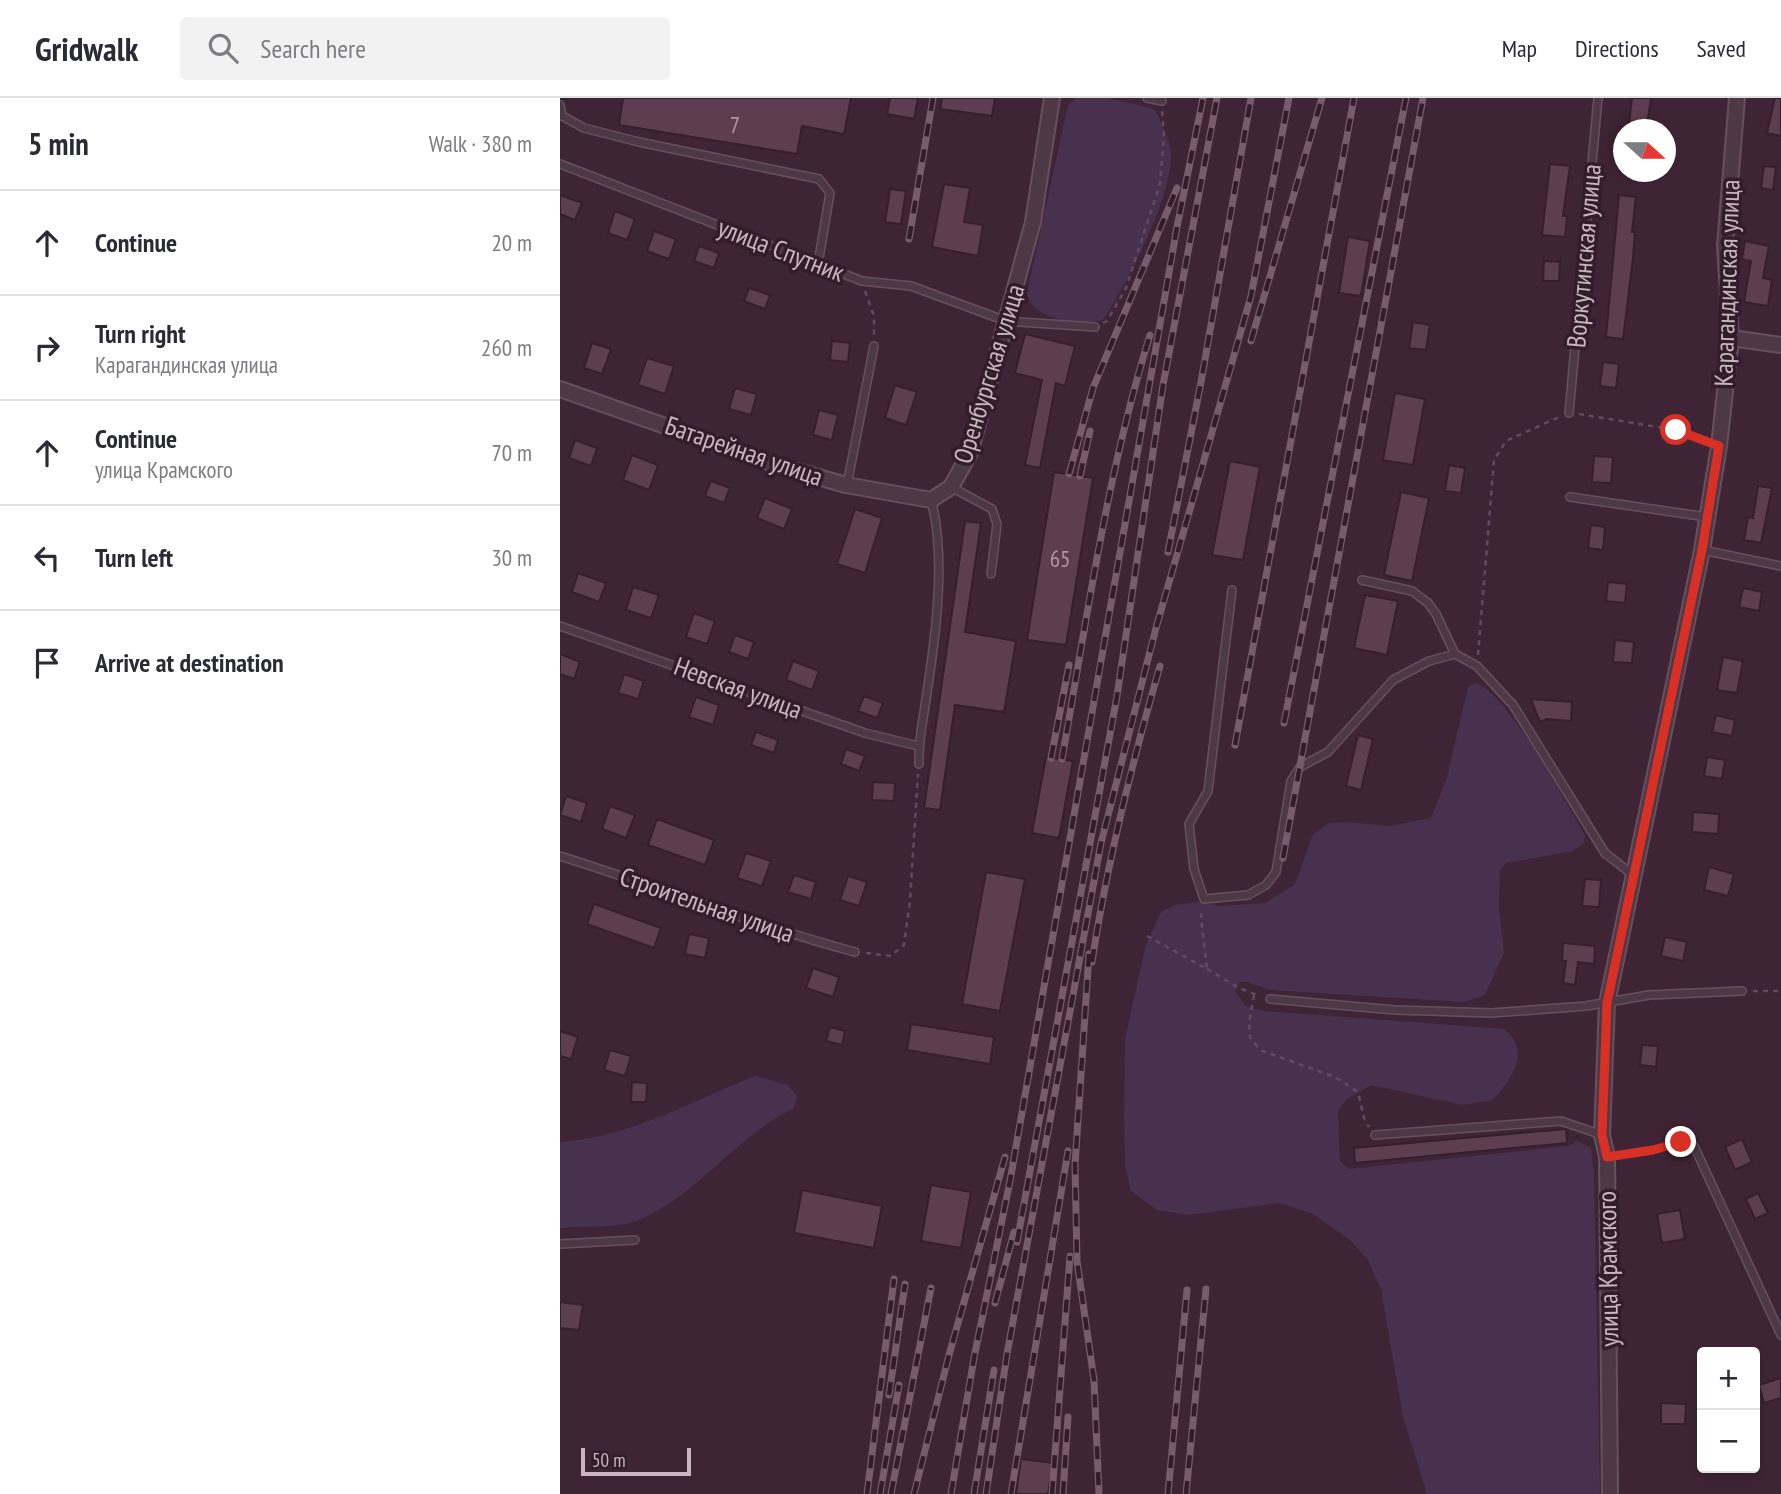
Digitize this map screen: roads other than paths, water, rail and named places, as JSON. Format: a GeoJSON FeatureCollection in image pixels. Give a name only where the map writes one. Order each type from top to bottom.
{"type":"FeatureCollection","features":[{"type":"Feature","properties":{"kind":"street","name":"Оренбургская улица"},"geometry":{"type":"LineString","coordinates":[[931,500],[951,488],[970,453],[1033,222],[1052,98]]}},
{"type":"Feature","properties":{"kind":"street","name":"Карагандинская улица"},"geometry":{"type":"LineString","coordinates":[[1607,1003],[1702,550],[1719,446],[1731,338],[1725,246],[1737,98]]}},
{"type":"Feature","properties":{"kind":"street"},"geometry":{"type":"LineString","coordinates":[[1731,338],[1781,345]]}},
{"type":"Feature","properties":{"kind":"street","name":"Батарейная улица"},"geometry":{"type":"LineString","coordinates":[[560,389],[776,465],[846,485],[931,500]]}},
{"type":"Feature","properties":{"kind":"street","name":"улица Крамского"},"geometry":{"type":"LineString","coordinates":[[1607,1003],[1602,1135],[1607,1157],[1610,1494]]}},
{"type":"Feature","properties":{"kind":"lane"},"geometry":{"type":"LineString","coordinates":[[1146,98],[1162,101]]}},
{"type":"Feature","properties":{"kind":"lane","name":"Воркутинская улица"},"geometry":{"type":"LineString","coordinates":[[1569,413],[1598,98]]}},
{"type":"Feature","properties":{"kind":"lane"},"geometry":{"type":"LineString","coordinates":[[560,105],[562,116],[584,128],[819,180],[830,193],[818,264]]}},
{"type":"Feature","properties":{"kind":"lane","name":"улица Спутник"},"geometry":{"type":"LineString","coordinates":[[560,164],[862,281],[911,286],[1006,321],[1096,327]]}},
{"type":"Feature","properties":{"kind":"lane"},"geometry":{"type":"LineString","coordinates":[[846,485],[874,345]]}},
{"type":"Feature","properties":{"kind":"lane"},"geometry":{"type":"LineString","coordinates":[[951,488],[992,509],[997,524],[991,574]]}},
{"type":"Feature","properties":{"kind":"lane"},"geometry":{"type":"LineString","coordinates":[[1570,497],[1707,517]]}},
{"type":"Feature","properties":{"kind":"lane"},"geometry":{"type":"LineString","coordinates":[[919,764],[918,746],[935,621],[938,548],[931,500]]}},
{"type":"Feature","properties":{"kind":"lane"},"geometry":{"type":"LineString","coordinates":[[1702,550],[1781,566]]}},
{"type":"Feature","properties":{"kind":"lane"},"geometry":{"type":"LineString","coordinates":[[1362,580],[1412,590],[1428,603],[1436,614],[1454,654],[1477,666],[1514,705],[1605,853],[1633,875]]}},
{"type":"Feature","properties":{"kind":"lane"},"geometry":{"type":"LineString","coordinates":[[1232,590],[1208,791],[1189,824],[1194,869],[1204,899],[1248,895],[1266,886],[1276,872],[1292,781],[1300,767],[1328,752],[1393,680],[1429,661],[1454,654]]}},
{"type":"Feature","properties":{"kind":"lane","name":"Невская улица"},"geometry":{"type":"LineString","coordinates":[[560,626],[865,733],[918,746]]}},
{"type":"Feature","properties":{"kind":"lane","name":"Строительная улица"},"geometry":{"type":"LineString","coordinates":[[560,856],[786,933],[855,952]]}},
{"type":"Feature","properties":{"kind":"lane"},"geometry":{"type":"LineString","coordinates":[[1270,999],[1395,1010],[1492,1013],[1607,1003],[1649,995],[1742,991]]}},
{"type":"Feature","properties":{"kind":"lane"},"geometry":{"type":"LineString","coordinates":[[1375,1135],[1561,1121],[1602,1135]]}},
{"type":"Feature","properties":{"kind":"lane"},"geometry":{"type":"LineString","coordinates":[[1694,1146],[1781,1335]]}},
{"type":"Feature","properties":{"kind":"lane"},"geometry":{"type":"LineString","coordinates":[[560,1244],[635,1240]]}},
{"type":"Feature","properties":{"kind":"railway"},"geometry":{"type":"LineString","coordinates":[[909,239],[933,98]]}},
{"type":"Feature","properties":{"kind":"railway"},"geometry":{"type":"LineString","coordinates":[[951,1494],[974,1358],[1010,1181],[1177,227],[1203,98]]}},
{"type":"Feature","properties":{"kind":"railway"},"geometry":{"type":"LineString","coordinates":[[1017,1242],[1117,696],[1163,385],[1217,98]]}},
{"type":"Feature","properties":{"kind":"railway"},"geometry":{"type":"LineString","coordinates":[[1168,552],[1251,98]]}},
{"type":"Feature","properties":{"kind":"railway"},"geometry":{"type":"LineString","coordinates":[[986,1494],[1007,1354],[1101,843],[1156,628],[1251,296],[1289,98]]}},
{"type":"Feature","properties":{"kind":"railway"},"geometry":{"type":"LineString","coordinates":[[1251,341],[1322,98]]}},
{"type":"Feature","properties":{"kind":"railway"},"geometry":{"type":"LineString","coordinates":[[1235,745],[1354,98]]}},
{"type":"Feature","properties":{"kind":"railway"},"geometry":{"type":"LineString","coordinates":[[1284,723],[1406,98]]}},
{"type":"Feature","properties":{"kind":"railway"},"geometry":{"type":"LineString","coordinates":[[1283,858],[1423,98]]}},
{"type":"Feature","properties":{"kind":"railway"},"geometry":{"type":"LineString","coordinates":[[1069,474],[1093,388],[1177,188]]}},
{"type":"Feature","properties":{"kind":"railway"},"geometry":{"type":"LineString","coordinates":[[1062,759],[1110,493],[1150,335]]}},
{"type":"Feature","properties":{"kind":"railway"},"geometry":{"type":"LineString","coordinates":[[1080,476],[1090,431]]}},
{"type":"Feature","properties":{"kind":"railway"},"geometry":{"type":"LineString","coordinates":[[1051,758],[1069,665]]}},
{"type":"Feature","properties":{"kind":"railway"},"geometry":{"type":"LineString","coordinates":[[1092,962],[1121,813],[1160,666]]}},
{"type":"Feature","properties":{"kind":"railway"},"geometry":{"type":"LineString","coordinates":[[1089,954],[1075,1165],[1077,1261],[1094,1380],[1099,1494]]}},
{"type":"Feature","properties":{"kind":"railway"},"geometry":{"type":"LineString","coordinates":[[1011,1494],[1068,1151]]}},
{"type":"Feature","properties":{"kind":"railway"},"geometry":{"type":"LineString","coordinates":[[914,1494],[949,1355],[1005,1157]]}},
{"type":"Feature","properties":{"kind":"railway"},"geometry":{"type":"LineString","coordinates":[[995,1303],[1014,1232]]}},
{"type":"Feature","properties":{"kind":"railway"},"geometry":{"type":"LineString","coordinates":[[1052,1494],[1070,1256]]}},
{"type":"Feature","properties":{"kind":"railway"},"geometry":{"type":"LineString","coordinates":[[867,1494],[894,1279]]}},
{"type":"Feature","properties":{"kind":"railway"},"geometry":{"type":"LineString","coordinates":[[889,1395],[905,1284]]}},
{"type":"Feature","properties":{"kind":"railway"},"geometry":{"type":"LineString","coordinates":[[891,1494],[931,1288]]}},
{"type":"Feature","properties":{"kind":"railway"},"geometry":{"type":"LineString","coordinates":[[1186,1494],[1206,1289]]}},
{"type":"Feature","properties":{"kind":"railway"},"geometry":{"type":"LineString","coordinates":[[1168,1494],[1187,1290]]}},
{"type":"Feature","properties":{"kind":"railway"},"geometry":{"type":"LineString","coordinates":[[974,1494],[994,1370]]}},
{"type":"Feature","properties":{"kind":"railway"},"geometry":{"type":"LineString","coordinates":[[880,1494],[899,1385]]}},
{"type":"Feature","properties":{"kind":"railway"},"geometry":{"type":"LineString","coordinates":[[1063,1494],[1068,1417]]}}]}
